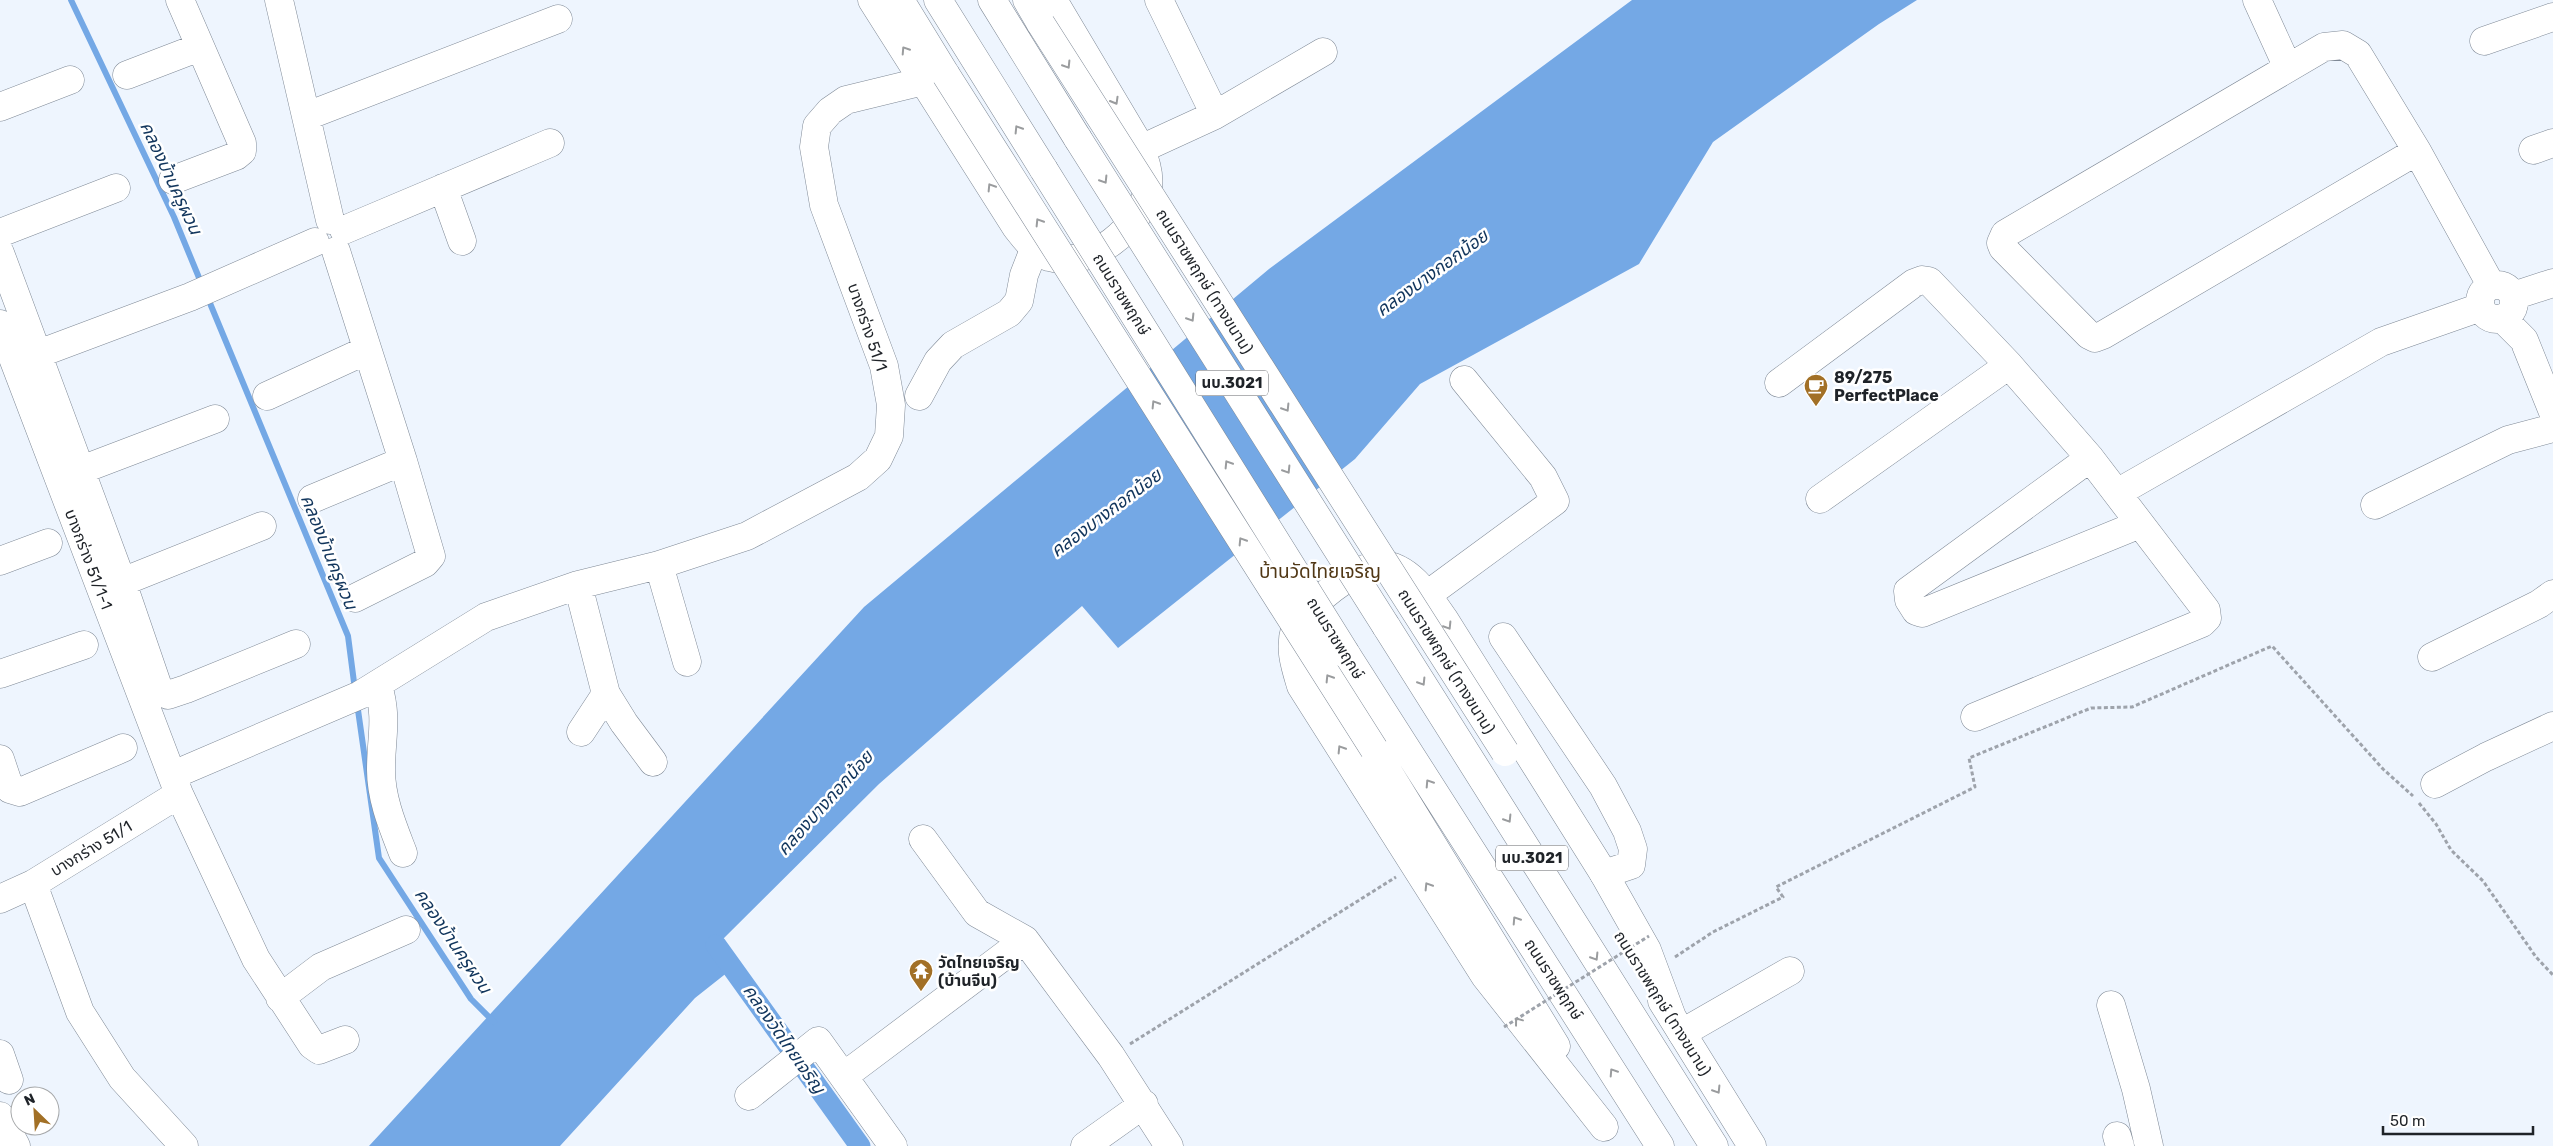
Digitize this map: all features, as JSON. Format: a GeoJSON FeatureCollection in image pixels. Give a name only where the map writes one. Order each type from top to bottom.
{"type":"FeatureCollection","features":[{"type":"Feature","properties":{"kind":"street"},"geometry":{"type":"LineString","coordinates":[[173,180],[242,152],[242,143],[180,0]]}},
{"type":"Feature","properties":{"kind":"street"},"geometry":{"type":"LineString","coordinates":[[279,0],[307,116],[331,235],[403,461],[431,556],[425,563],[355,598]]}},
{"type":"Feature","properties":{"kind":"street"},"geometry":{"type":"LineString","coordinates":[[872,0],[935,78],[1374,749],[1528,998],[1610,1136]]}},
{"type":"Feature","properties":{"kind":"street"},"geometry":{"type":"LineString","coordinates":[[900,0],[935,78],[1016,227],[1035,247],[1048,257],[1069,259],[1087,256],[1127,228],[1140,209],[1148,188],[1148,167],[1107,88],[1047,12]]}},
{"type":"Feature","properties":{"kind":"street","name":"ถนนราชพฤกษ์"},"geometry":{"type":"LineString","coordinates":[[938,0],[1346,654],[1660,1146]]}},
{"type":"Feature","properties":{"kind":"street","name":"นบ.3021"},"geometry":{"type":"LineString","coordinates":[[992,0],[1714,1146]]}},
{"type":"Feature","properties":{"kind":"street","name":"ถนนราชพฤกษ์ (ทางขนาน)"},"geometry":{"type":"LineString","coordinates":[[1027,0],[1047,12],[1505,752],[1752,1146]]}},
{"type":"Feature","properties":{"kind":"street"},"geometry":{"type":"LineString","coordinates":[[1160,0],[1214,115]]}},
{"type":"Feature","properties":{"kind":"street"},"geometry":{"type":"LineString","coordinates":[[2257,0],[2288,68]]}},
{"type":"Feature","properties":{"kind":"street"},"geometry":{"type":"LineString","coordinates":[[2484,41],[2553,17]]}},
{"type":"Feature","properties":{"kind":"street"},"geometry":{"type":"LineString","coordinates":[[307,116],[558,19]]}},
{"type":"Feature","properties":{"kind":"street"},"geometry":{"type":"LineString","coordinates":[[2417,151],[2095,338],[2089,335],[2003,248],[2002,243],[2005,234],[2324,47],[2343,45],[2358,54],[2417,151],[2497,302],[2524,340],[2553,412]]}},
{"type":"Feature","properties":{"kind":"street"},"geometry":{"type":"LineString","coordinates":[[127,74],[200,46]]}},
{"type":"Feature","properties":{"kind":"street"},"geometry":{"type":"LineString","coordinates":[[1140,149],[1214,115],[1323,52]]}},
{"type":"Feature","properties":{"kind":"street","name":"บางกร่าง 51/1"},"geometry":{"type":"LineString","coordinates":[[0,898],[33,884],[176,784],[360,694],[486,617],[578,586],[659,565],[747,536],[858,477],[878,459],[889,436],[891,405],[884,366],[824,205],[818,180],[814,147],[817,126],[830,111],[846,100],[935,78]]}},
{"type":"Feature","properties":{"kind":"street"},"geometry":{"type":"LineString","coordinates":[[0,107],[70,80]]}},
{"type":"Feature","properties":{"kind":"street"},"geometry":{"type":"LineString","coordinates":[[18,362],[198,293],[550,143]]}},
{"type":"Feature","properties":{"kind":"street"},"geometry":{"type":"LineString","coordinates":[[0,233],[116,188]]}},
{"type":"Feature","properties":{"kind":"street"},"geometry":{"type":"LineString","coordinates":[[443,188],[462,241]]}},
{"type":"Feature","properties":{"kind":"street"},"geometry":{"type":"LineString","coordinates":[[919,396],[938,361],[953,345],[1009,313],[1020,301],[1024,275],[1035,247]]}},
{"type":"Feature","properties":{"kind":"street"},"geometry":{"type":"LineString","coordinates":[[0,253],[18,362],[81,470],[122,582],[158,690],[168,695],[296,644]]}},
{"type":"Feature","properties":{"kind":"street"},"geometry":{"type":"LineString","coordinates":[[1779,383],[1914,283],[1922,280],[1929,282],[2010,365],[2090,458],[2122,490],[2140,524],[2206,610],[2207,618],[2202,623],[1975,717]]}},
{"type":"Feature","properties":{"kind":"street"},"geometry":{"type":"LineString","coordinates":[[2122,490],[2381,342],[2553,283]]}},
{"type":"Feature","properties":{"kind":"street","name":"บางกร่าง 51/1-1"},"geometry":{"type":"LineString","coordinates":[[0,324],[18,362],[176,784],[238,923],[256,959],[312,1046],[319,1050],[346,1040]]}},
{"type":"Feature","properties":{"kind":"street"},"geometry":{"type":"LineString","coordinates":[[267,396],[367,350]]}},
{"type":"Feature","properties":{"kind":"street"},"geometry":{"type":"LineString","coordinates":[[1820,499],[2010,365]]}},
{"type":"Feature","properties":{"kind":"street"},"geometry":{"type":"LineString","coordinates":[[1427,595],[1555,501],[1543,477],[1464,380]]}},
{"type":"Feature","properties":{"kind":"street"},"geometry":{"type":"LineString","coordinates":[[81,470],[215,419]]}},
{"type":"Feature","properties":{"kind":"street"},"geometry":{"type":"LineString","coordinates":[[2375,505],[2508,440],[2553,428]]}},
{"type":"Feature","properties":{"kind":"street"},"geometry":{"type":"LineString","coordinates":[[2090,458],[1908,591],[1909,600],[1916,611],[1922,613],[2140,524]]}},
{"type":"Feature","properties":{"kind":"street"},"geometry":{"type":"LineString","coordinates":[[312,500],[403,461]]}},
{"type":"Feature","properties":{"kind":"street"},"geometry":{"type":"LineString","coordinates":[[122,582],[262,526]]}},
{"type":"Feature","properties":{"kind":"street"},"geometry":{"type":"LineString","coordinates":[[0,561],[48,543]]}},
{"type":"Feature","properties":{"kind":"street"},"geometry":{"type":"LineString","coordinates":[[1610,1136],[1485,976],[1301,686],[1292,655],[1296,628],[1308,610],[1365,567],[1383,564],[1400,571],[1427,595],[1604,874],[1647,950],[1677,1025],[1790,971]]}},
{"type":"Feature","properties":{"kind":"street"},"geometry":{"type":"LineString","coordinates":[[659,565],[687,662]]}},
{"type":"Feature","properties":{"kind":"street"},"geometry":{"type":"LineString","coordinates":[[578,586],[606,694],[624,723],[654,762]]}},
{"type":"Feature","properties":{"kind":"street"},"geometry":{"type":"LineString","coordinates":[[2432,657],[2539,604],[2553,594]]}},
{"type":"Feature","properties":{"kind":"street"},"geometry":{"type":"LineString","coordinates":[[1504,637],[1603,786],[1627,831],[1633,849],[1631,865],[1604,874]]}},
{"type":"Feature","properties":{"kind":"street"},"geometry":{"type":"LineString","coordinates":[[0,674],[84,645]]}},
{"type":"Feature","properties":{"kind":"street"},"geometry":{"type":"LineString","coordinates":[[360,694],[384,707],[381,770],[387,807],[402,853]]}},
{"type":"Feature","properties":{"kind":"street"},"geometry":{"type":"LineString","coordinates":[[581,732],[606,694]]}},
{"type":"Feature","properties":{"kind":"street"},"geometry":{"type":"LineString","coordinates":[[2435,784],[2494,753],[2553,726]]}},
{"type":"Feature","properties":{"kind":"street"},"geometry":{"type":"LineString","coordinates":[[0,759],[10,789],[20,792],[123,748]]}},
{"type":"Feature","properties":{"kind":"street"},"geometry":{"type":"LineString","coordinates":[[924,839],[977,913],[1025,940],[1111,1056],[1144,1104],[1168,1146]]}},
{"type":"Feature","properties":{"kind":"street"},"geometry":{"type":"LineString","coordinates":[[33,884],[80,1012],[122,1078],[184,1146]]}},
{"type":"Feature","properties":{"kind":"street"},"geometry":{"type":"LineString","coordinates":[[280,998],[321,967],[406,930]]}},
{"type":"Feature","properties":{"kind":"street"},"geometry":{"type":"LineString","coordinates":[[844,1076],[1025,940]]}},
{"type":"Feature","properties":{"kind":"street"},"geometry":{"type":"LineString","coordinates":[[2111,1006],[2136,1089],[2149,1146]]}},
{"type":"Feature","properties":{"kind":"street"},"geometry":{"type":"LineString","coordinates":[[749,1096],[818,1041],[893,1146]]}},
{"type":"Feature","properties":{"kind":"street"},"geometry":{"type":"LineString","coordinates":[[0,1054],[9,1080]]}},
{"type":"Feature","properties":{"kind":"street"},"geometry":{"type":"LineString","coordinates":[[1085,1146],[1144,1104]]}},
{"type":"Feature","properties":{"kind":"street"},"geometry":{"type":"LineString","coordinates":[[0,1116],[16,1146]]}},
{"type":"Feature","properties":{"kind":"path"},"geometry":{"type":"LineString","coordinates":[[1673,958],[1713,932],[1783,897],[1776,886],[1975,786],[1970,758],[2091,708],[2132,708],[2272,646],[2383,770],[2411,793],[2436,824],[2451,850],[2483,881],[2536,957],[2553,975]]}},
{"type":"Feature","properties":{"kind":"path"},"geometry":{"type":"LineString","coordinates":[[1111,1056],[1400,874]]}},
{"type":"Feature","properties":{"kind":"path"},"geometry":{"type":"LineString","coordinates":[[1504,1027],[1648,936]]}},
{"type":"Feature","properties":{"kind":"water","name":"คลองบางกอกน้อย"},"geometry":{"type":"Polygon","coordinates":[[[1632,0],[1917,0],[1879,24],[1713,142],[1639,264],[1420,384],[1355,459],[1118,648],[1082,606],[879,784],[722,940],[738,964],[695,998],[560,1146],[369,1146],[864,607],[1269,269],[1632,0]]]}},
{"type":"Feature","properties":{"kind":"waterway","name":"คลองบ้านครูผวน"},"geometry":{"type":"LineString","coordinates":[[71,0],[174,217],[202,285]]}},
{"type":"Feature","properties":{"kind":"waterway","name":"คลองบ้านครูผวน"},"geometry":{"type":"LineString","coordinates":[[207,296],[348,636],[355,690]]}},
{"type":"Feature","properties":{"kind":"waterway","name":"คลองบ้านครูผวน"},"geometry":{"type":"LineString","coordinates":[[357,703],[379,858],[471,999],[494,1022]]}},
{"type":"Feature","properties":{"kind":"waterway","name":"คลองวัดไทยเจริญ"},"geometry":{"type":"LineString","coordinates":[[716,945],[860,1146]]}},
{"type":"Feature","properties":{"kind":"place","name":"89/275 PerfectPlace"},"geometry":{"type":"Point","coordinates":[1816,407]}},
{"type":"Feature","properties":{"kind":"place","name":"วัดไทยเจริญ (บ้านจีน)"},"geometry":{"type":"Point","coordinates":[921,992]}},
{"type":"Feature","properties":{"kind":"district","name":"บ้านวัดไทยเจริญ"},"geometry":{"type":"Point","coordinates":[1320,571]}}]}
